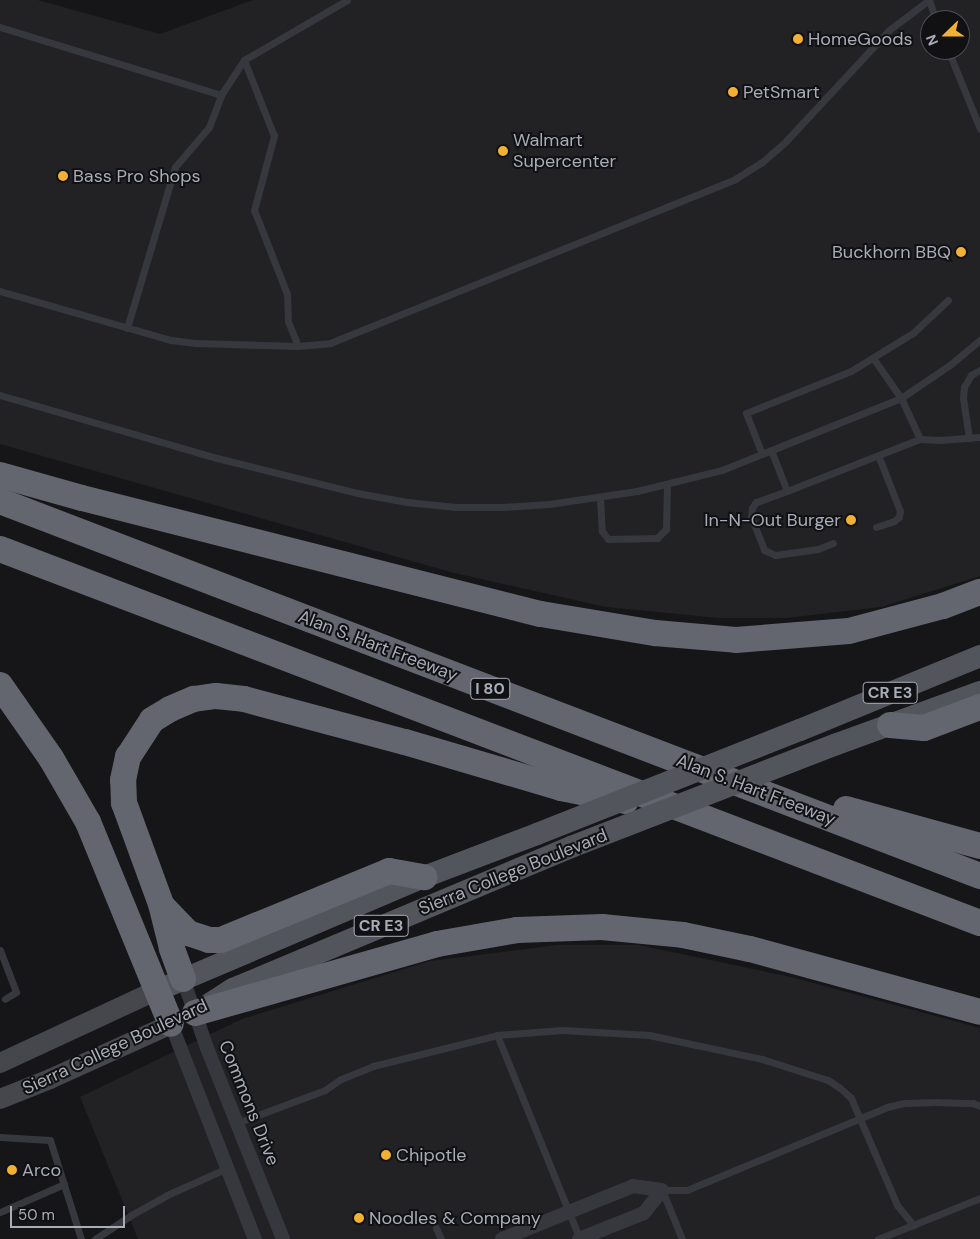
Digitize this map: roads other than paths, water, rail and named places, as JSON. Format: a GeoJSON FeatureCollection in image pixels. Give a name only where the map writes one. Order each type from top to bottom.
{"type":"FeatureCollection","features":[{"type":"Feature","properties":{"kind":"highway"},"geometry":{"type":"LineString","coordinates":[[0,475],[82,498],[532,611],[618,628],[736,640],[849,631],[943,606],[980,592]]}},
{"type":"Feature","properties":{"kind":"highway","name":"Alan S. Hart Freeway"},"geometry":{"type":"LineString","coordinates":[[0,501],[980,876]]}},
{"type":"Feature","properties":{"kind":"highway","name":"I 80"},"geometry":{"type":"LineString","coordinates":[[0,549],[980,922]]}},
{"type":"Feature","properties":{"kind":"highway"},"geometry":{"type":"LineString","coordinates":[[849,631],[869,634],[912,625],[980,606]]}},
{"type":"Feature","properties":{"kind":"highway"},"geometry":{"type":"LineString","coordinates":[[0,685],[51,758],[88,822],[171,1024]]}},
{"type":"Feature","properties":{"kind":"highway"},"geometry":{"type":"LineString","coordinates":[[183,979],[172,948],[161,904],[124,803],[123,780],[128,757],[152,720],[170,709],[194,699],[216,696],[244,699],[405,742],[561,788],[699,816]]}},
{"type":"Feature","properties":{"kind":"highway"},"geometry":{"type":"LineString","coordinates":[[890,725],[924,728],[980,707]]}},
{"type":"Feature","properties":{"kind":"highway"},"geometry":{"type":"LineString","coordinates":[[702,769],[980,846]]}},
{"type":"Feature","properties":{"kind":"highway"},"geometry":{"type":"LineString","coordinates":[[161,904],[188,933],[216,941],[228,938],[389,871],[424,877]]}},
{"type":"Feature","properties":{"kind":"highway"},"geometry":{"type":"LineString","coordinates":[[195,1013],[437,944],[517,930],[602,927],[683,935],[750,950],[980,1012]]}},
{"type":"Feature","properties":{"kind":"main road","name":"Sierra College Boulevard"},"geometry":{"type":"LineString","coordinates":[[0,1063],[157,990],[424,877],[800,730],[980,656]]}},
{"type":"Feature","properties":{"kind":"main road","name":"Sierra College Boulevard"},"geometry":{"type":"LineString","coordinates":[[0,1099],[50,1079],[195,1013],[233,989],[571,847],[836,744],[980,692]]}},
{"type":"Feature","properties":{"kind":"street","name":"Commons Drive"},"geometry":{"type":"LineString","coordinates":[[183,979],[283,1239]]}},
{"type":"Feature","properties":{"kind":"street"},"geometry":{"type":"LineString","coordinates":[[171,1024],[255,1239]]}},
{"type":"Feature","properties":{"kind":"street"},"geometry":{"type":"LineString","coordinates":[[502,1239],[633,1186],[662,1190]]}},
{"type":"Feature","properties":{"kind":"street"},"geometry":{"type":"LineString","coordinates":[[579,1239],[644,1213],[662,1190]]}},
{"type":"Feature","properties":{"kind":"lane"},"geometry":{"type":"LineString","coordinates":[[127,328],[175,167],[209,127],[221,95],[244,60],[347,0]]}},
{"type":"Feature","properties":{"kind":"lane"},"geometry":{"type":"LineString","coordinates":[[0,290],[171,340],[197,343],[298,346],[330,343],[735,180],[761,163],[781,146],[889,30],[929,0]]}},
{"type":"Feature","properties":{"kind":"lane"},"geometry":{"type":"LineString","coordinates":[[0,27],[221,95]]}},
{"type":"Feature","properties":{"kind":"lane"},"geometry":{"type":"LineString","coordinates":[[244,60],[274,136],[255,200],[254,210],[287,294],[288,321],[298,346]]}},
{"type":"Feature","properties":{"kind":"lane"},"geometry":{"type":"LineString","coordinates":[[952,60],[980,129]]}},
{"type":"Feature","properties":{"kind":"lane"},"geometry":{"type":"LineString","coordinates":[[762,454],[746,414],[851,371],[913,333],[948,300]]}},
{"type":"Feature","properties":{"kind":"lane"},"geometry":{"type":"LineString","coordinates":[[0,395],[258,470],[357,493],[407,502],[456,507],[503,507],[549,504],[600,497],[667,484],[722,470],[901,398],[951,364],[977,342],[980,336]]}},
{"type":"Feature","properties":{"kind":"lane"},"geometry":{"type":"LineString","coordinates":[[873,358],[901,398],[920,439]]}},
{"type":"Feature","properties":{"kind":"lane"},"geometry":{"type":"LineString","coordinates":[[969,438],[963,398],[964,387],[971,376],[980,370]]}},
{"type":"Feature","properties":{"kind":"lane"},"geometry":{"type":"LineString","coordinates":[[833,543],[818,549],[775,555],[764,550],[751,517],[752,508],[756,502],[920,439],[940,440],[980,437]]}},
{"type":"Feature","properties":{"kind":"lane"},"geometry":{"type":"LineString","coordinates":[[771,450],[787,491]]}},
{"type":"Feature","properties":{"kind":"lane"},"geometry":{"type":"LineString","coordinates":[[876,527],[894,521],[899,517],[900,511],[878,455]]}},
{"type":"Feature","properties":{"kind":"lane"},"geometry":{"type":"LineString","coordinates":[[600,497],[602,531],[608,539],[657,538],[666,529],[667,484]]}},
{"type":"Feature","properties":{"kind":"lane"},"geometry":{"type":"LineString","coordinates":[[0,950],[16,992],[5,999]]}},
{"type":"Feature","properties":{"kind":"lane"},"geometry":{"type":"LineString","coordinates":[[237,1123],[325,1090],[341,1079],[373,1066],[498,1036],[562,1030],[649,1035],[762,1059],[808,1076],[828,1080],[851,1098],[897,1205],[913,1225]]}},
{"type":"Feature","properties":{"kind":"lane"},"geometry":{"type":"LineString","coordinates":[[498,1036],[579,1239]]}},
{"type":"Feature","properties":{"kind":"lane"},"geometry":{"type":"LineString","coordinates":[[682,1239],[662,1190],[686,1190],[887,1107],[905,1103],[936,1102],[973,1103],[980,1106]]}},
{"type":"Feature","properties":{"kind":"lane"},"geometry":{"type":"LineString","coordinates":[[0,1137],[50,1140],[82,1239]]}},
{"type":"Feature","properties":{"kind":"lane"},"geometry":{"type":"LineString","coordinates":[[95,1239],[168,1194],[227,1168]]}},
{"type":"Feature","properties":{"kind":"lane"},"geometry":{"type":"LineString","coordinates":[[0,1212],[64,1184]]}},
{"type":"Feature","properties":{"kind":"lane"},"geometry":{"type":"LineString","coordinates":[[878,1239],[980,1198]]}},
{"type":"Feature","properties":{"kind":"lane"},"geometry":{"type":"LineString","coordinates":[[436,1228],[441,1239]]}},
{"type":"Feature","properties":{"kind":"place","name":"HomeGoods"},"geometry":{"type":"Point","coordinates":[798,39]}},
{"type":"Feature","properties":{"kind":"place","name":"PetSmart"},"geometry":{"type":"Point","coordinates":[733,92]}},
{"type":"Feature","properties":{"kind":"place","name":"Walmart Supercenter"},"geometry":{"type":"Point","coordinates":[503,151]}},
{"type":"Feature","properties":{"kind":"place","name":"Bass Pro Shops"},"geometry":{"type":"Point","coordinates":[63,176]}},
{"type":"Feature","properties":{"kind":"place","name":"Buckhorn BBQ"},"geometry":{"type":"Point","coordinates":[961,252]}},
{"type":"Feature","properties":{"kind":"place","name":"In-N-Out Burger"},"geometry":{"type":"Point","coordinates":[851,520]}},
{"type":"Feature","properties":{"kind":"place","name":"Chipotle"},"geometry":{"type":"Point","coordinates":[386,1155]}},
{"type":"Feature","properties":{"kind":"place","name":"Arco"},"geometry":{"type":"Point","coordinates":[12,1170]}},
{"type":"Feature","properties":{"kind":"place","name":"Noodles & Company"},"geometry":{"type":"Point","coordinates":[359,1218]}}]}
